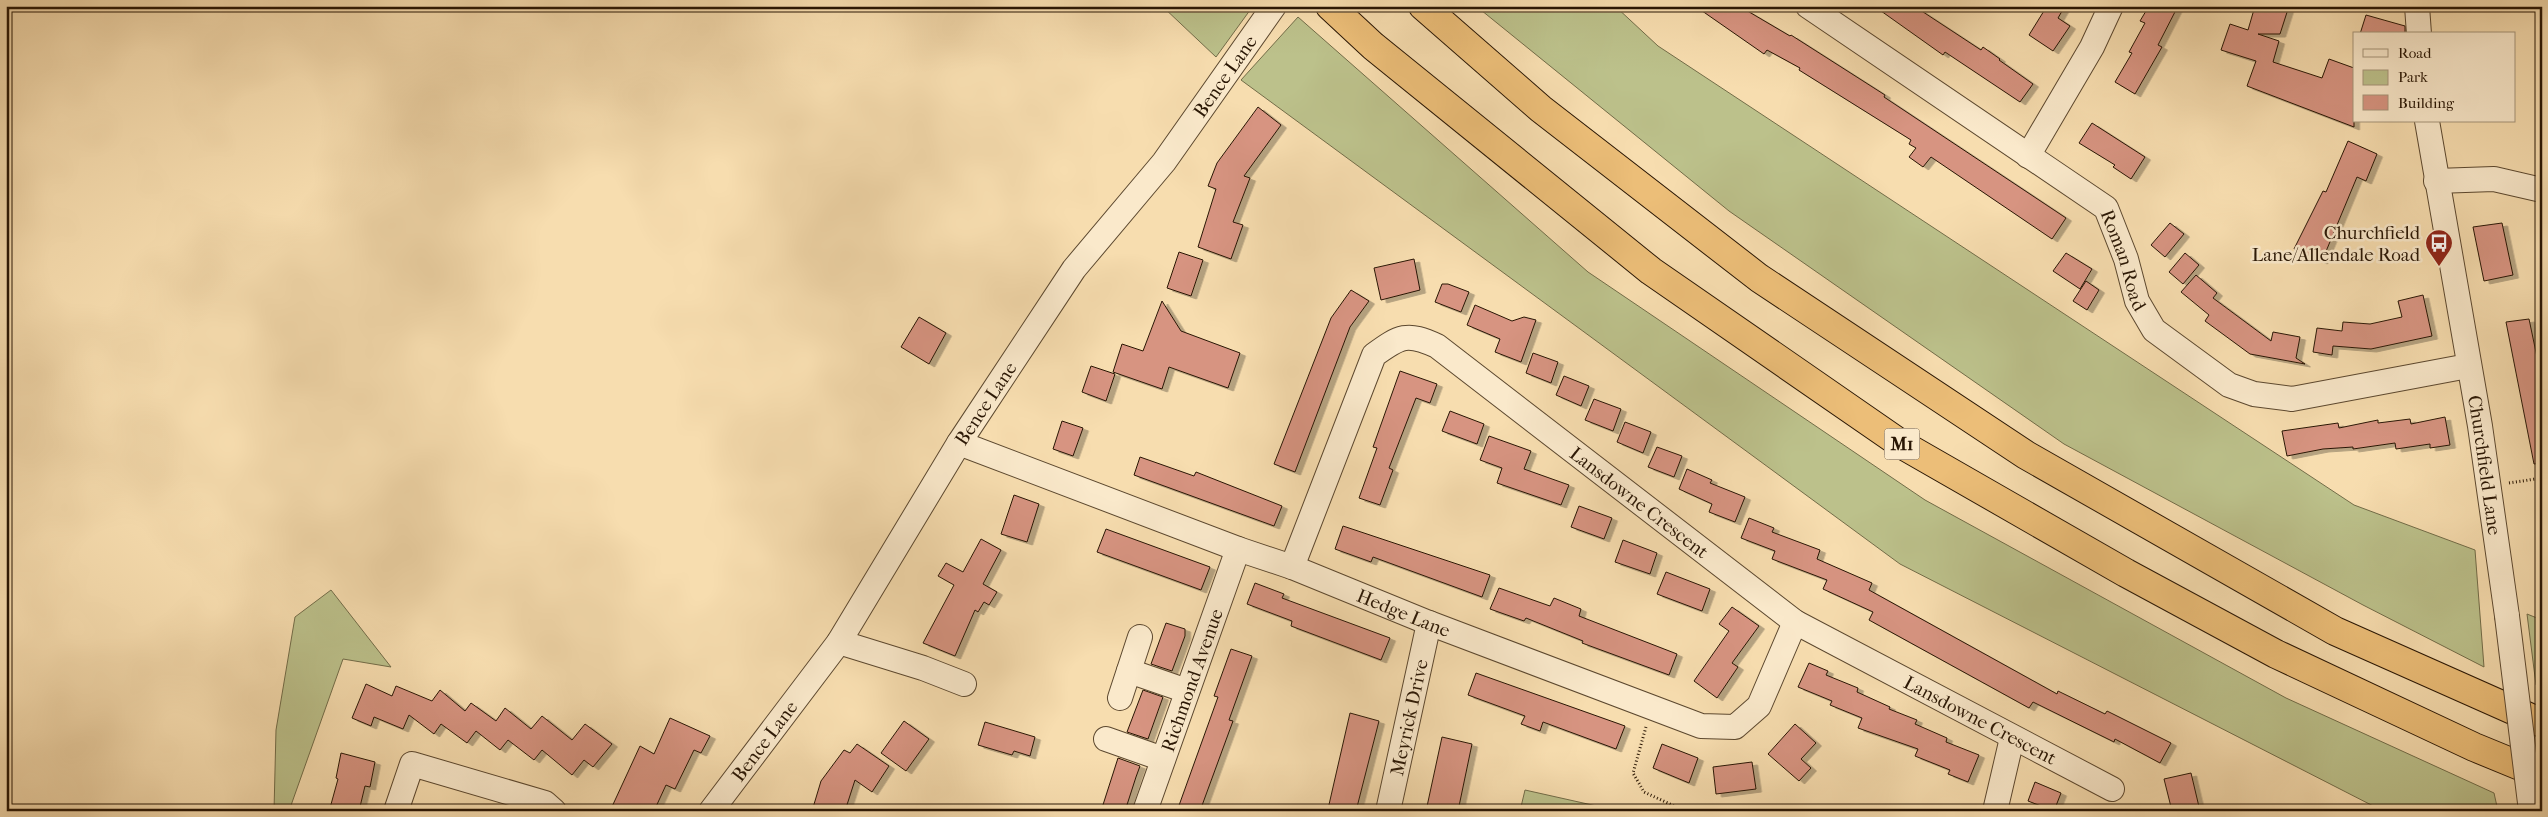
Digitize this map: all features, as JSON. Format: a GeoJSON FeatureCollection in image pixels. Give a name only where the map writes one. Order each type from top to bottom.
{"type":"FeatureCollection","features":[{"type":"Feature","properties":{"kind":"highway","name":"M1"},"geometry":{"type":"LineString","coordinates":[[1330,6],[1373,46],[1651,271],[1901,444],[2126,573],[2276,654],[2474,747],[2542,775]]}},
{"type":"Feature","properties":{"kind":"highway"},"geometry":{"type":"LineString","coordinates":[[1423,6],[1541,109],[1759,278],[2026,455],[2336,631],[2542,723]]}},
{"type":"Feature","properties":{"kind":"street","name":"Bence Lane"},"geometry":{"type":"LineString","coordinates":[[722,807],[838,642],[959,443],[1074,269],[1164,162],[1274,6]]}},
{"type":"Feature","properties":{"kind":"street","name":"Roman Road"},"geometry":{"type":"LineString","coordinates":[[1808,6],[2106,208],[2126,259],[2137,301],[2154,330],[2229,384],[2254,394],[2292,399],[2468,366]]}},
{"type":"Feature","properties":{"kind":"street"},"geometry":{"type":"LineString","coordinates":[[2028,156],[2092,47],[2111,6]]}},
{"type":"Feature","properties":{"kind":"street"},"geometry":{"type":"LineString","coordinates":[[2417,6],[2419,32]]}},
{"type":"Feature","properties":{"kind":"street","name":"Churchfield Lane"},"geometry":{"type":"LineString","coordinates":[[2427,122],[2489,487],[2508,616],[2531,811]]}},
{"type":"Feature","properties":{"kind":"street"},"geometry":{"type":"LineString","coordinates":[[2436,181],[2494,179],[2542,190]]}},
{"type":"Feature","properties":{"kind":"street","name":"Lansdowne Crescent"},"geometry":{"type":"LineString","coordinates":[[1292,566],[1374,355],[1396,338],[1417,337],[1437,346],[1796,622],[2012,738],[2112,789]]}},
{"type":"Feature","properties":{"kind":"street","name":"Hedge Lane"},"geometry":{"type":"LineString","coordinates":[[959,443],[1238,549],[1292,566],[1429,623],[1701,726],[1735,727],[1759,706],[1796,622]]}},
{"type":"Feature","properties":{"kind":"street","name":"Richmond Avenue"},"geometry":{"type":"LineString","coordinates":[[1145,811],[1238,549]]}},
{"type":"Feature","properties":{"kind":"street","name":"Meyrick Drive"},"geometry":{"type":"LineString","coordinates":[[1388,811],[1429,623]]}},
{"type":"Feature","properties":{"kind":"street"},"geometry":{"type":"LineString","coordinates":[[1120,698],[1140,637]]}},
{"type":"Feature","properties":{"kind":"street"},"geometry":{"type":"LineString","coordinates":[[838,642],[923,668],[964,684]]}},
{"type":"Feature","properties":{"kind":"street"},"geometry":{"type":"LineString","coordinates":[[1129,671],[1187,691]]}},
{"type":"Feature","properties":{"kind":"street"},"geometry":{"type":"LineString","coordinates":[[1995,811],[2012,738]]}},
{"type":"Feature","properties":{"kind":"street"},"geometry":{"type":"LineString","coordinates":[[1105,741],[1163,759]]}},
{"type":"Feature","properties":{"kind":"street"},"geometry":{"type":"LineString","coordinates":[[396,811],[412,764],[545,803],[554,811]]}},
{"type":"Feature","properties":{"kind":"path"},"geometry":{"type":"LineString","coordinates":[[2489,487],[2542,478]]}},
{"type":"Feature","properties":{"kind":"path"},"geometry":{"type":"LineString","coordinates":[[1652,708],[1633,773],[1644,792],[1685,811]]}},
{"type":"Feature","properties":{"kind":"green space"},"geometry":{"type":"Polygon","coordinates":[[[1162,6],[1253,6],[1216,57],[1162,6]]]}},
{"type":"Feature","properties":{"kind":"green space"},"geometry":{"type":"Polygon","coordinates":[[[1476,6],[1615,6],[1658,46],[2354,505],[2475,550],[2484,667],[2363,605],[2064,444],[1729,211],[1476,6]]]}},
{"type":"Feature","properties":{"kind":"green space"},"geometry":{"type":"Polygon","coordinates":[[[1298,17],[1588,272],[1925,500],[2286,698],[2494,793],[2498,811],[2383,811],[1900,564],[1241,80],[1298,17]]]}},
{"type":"Feature","properties":{"kind":"green space"},"geometry":{"type":"Polygon","coordinates":[[[331,590],[391,667],[343,659],[289,811],[274,811],[276,730],[295,617],[331,590]]]}},
{"type":"Feature","properties":{"kind":"green space"},"geometry":{"type":"Polygon","coordinates":[[[2527,614],[2542,620],[2542,687],[2536,685],[2527,614]]]}},
{"type":"Feature","properties":{"kind":"green space"},"geometry":{"type":"Polygon","coordinates":[[[1525,790],[1619,811],[1520,811],[1525,790]]]}},
{"type":"Feature","properties":{"kind":"building"},"geometry":{"type":"Polygon","coordinates":[[[1695,6],[1739,6],[1791,35],[1885,95],[1884,97],[2066,218],[2052,239],[1931,157],[1923,167],[1909,157],[1916,148],[1909,144],[1911,140],[1799,70],[1800,68],[1767,50],[1764,54],[1695,6]]]}},
{"type":"Feature","properties":{"kind":"building"},"geometry":{"type":"Polygon","coordinates":[[[1874,6],[1914,6],[1981,50],[1983,47],[2033,84],[2020,102],[1945,52],[1943,55],[1874,6]]]}},
{"type":"Feature","properties":{"kind":"building"},"geometry":{"type":"Polygon","coordinates":[[[2047,6],[2065,6],[2058,18],[2070,26],[2053,51],[2029,35],[2047,6]]]}},
{"type":"Feature","properties":{"kind":"building"},"geometry":{"type":"Polygon","coordinates":[[[2149,6],[2178,6],[2158,45],[2162,47],[2135,94],[2115,82],[2132,53],[2129,52],[2145,23],[2140,21],[2149,6]]]}},
{"type":"Feature","properties":{"kind":"building"},"geometry":{"type":"Polygon","coordinates":[[[2255,6],[2289,6],[2280,34],[2258,34],[2279,41],[2273,62],[2322,78],[2329,59],[2353,68],[2354,127],[2247,86],[2256,61],[2221,50],[2230,24],[2248,30],[2255,6]]]}},
{"type":"Feature","properties":{"kind":"building"},"geometry":{"type":"Polygon","coordinates":[[[2366,15],[2405,26],[2405,32],[2361,32],[2366,15]]]}},
{"type":"Feature","properties":{"kind":"building"},"geometry":{"type":"Polygon","coordinates":[[[1258,107],[1281,125],[1244,176],[1250,178],[1233,222],[1243,225],[1231,259],[1198,247],[1216,189],[1208,186],[1217,163],[1258,107]]]}},
{"type":"Feature","properties":{"kind":"building"},"geometry":{"type":"Polygon","coordinates":[[[2092,123],[2145,157],[2131,179],[2113,167],[2115,165],[2079,143],[2092,123]]]}},
{"type":"Feature","properties":{"kind":"building"},"geometry":{"type":"Polygon","coordinates":[[[2348,141],[2377,154],[2366,181],[2357,177],[2322,261],[2294,249],[2323,191],[2326,192],[2348,141]]]}},
{"type":"Feature","properties":{"kind":"building"},"geometry":{"type":"Polygon","coordinates":[[[2170,223],[2184,234],[2165,257],[2151,245],[2170,223]]]}},
{"type":"Feature","properties":{"kind":"building"},"geometry":{"type":"Polygon","coordinates":[[[2502,223],[2513,275],[2484,281],[2473,227],[2502,223]]]}},
{"type":"Feature","properties":{"kind":"building"},"geometry":{"type":"Polygon","coordinates":[[[1179,252],[1203,260],[1191,296],[1167,288],[1179,252]]]}},
{"type":"Feature","properties":{"kind":"building"},"geometry":{"type":"Polygon","coordinates":[[[2066,253],[2092,269],[2080,289],[2053,271],[2066,253]]]}},
{"type":"Feature","properties":{"kind":"building"},"geometry":{"type":"Polygon","coordinates":[[[2185,253],[2199,265],[2183,284],[2169,272],[2185,253]]]}},
{"type":"Feature","properties":{"kind":"building"},"geometry":{"type":"Polygon","coordinates":[[[1414,259],[1420,290],[1381,300],[1374,268],[1414,259]]]}},
{"type":"Feature","properties":{"kind":"building"},"geometry":{"type":"Polygon","coordinates":[[[2196,275],[2217,293],[2213,298],[2271,341],[2273,332],[2300,337],[2296,358],[2305,364],[2250,354],[2205,321],[2209,315],[2181,292],[2196,275]]]}},
{"type":"Feature","properties":{"kind":"building"},"geometry":{"type":"Polygon","coordinates":[[[2086,281],[2099,290],[2087,310],[2073,301],[2086,281]]]}},
{"type":"Feature","properties":{"kind":"building"},"geometry":{"type":"Polygon","coordinates":[[[1442,284],[1448,284],[1469,292],[1461,312],[1435,302],[1442,284]]]}},
{"type":"Feature","properties":{"kind":"building"},"geometry":{"type":"Polygon","coordinates":[[[1351,290],[1369,301],[1350,327],[1295,472],[1274,464],[1331,318],[1351,290]]]}},
{"type":"Feature","properties":{"kind":"building"},"geometry":{"type":"Polygon","coordinates":[[[2423,295],[2432,336],[2371,349],[2333,346],[2332,355],[2313,352],[2317,328],[2342,331],[2343,322],[2370,324],[2402,317],[2398,301],[2423,295]]]}},
{"type":"Feature","properties":{"kind":"building"},"geometry":{"type":"Polygon","coordinates":[[[1162,301],[1181,331],[1240,353],[1228,388],[1169,367],[1162,389],[1113,372],[1122,344],[1143,351],[1162,301]]]}},
{"type":"Feature","properties":{"kind":"building"},"geometry":{"type":"Polygon","coordinates":[[[1475,305],[1512,321],[1524,317],[1536,320],[1521,362],[1495,352],[1500,339],[1467,325],[1475,305]]]}},
{"type":"Feature","properties":{"kind":"building"},"geometry":{"type":"Polygon","coordinates":[[[919,317],[946,333],[929,364],[901,347],[919,317]]]}},
{"type":"Feature","properties":{"kind":"building"},"geometry":{"type":"Polygon","coordinates":[[[2529,319],[2542,381],[2542,463],[2534,464],[2506,322],[2529,319]]]}},
{"type":"Feature","properties":{"kind":"building"},"geometry":{"type":"Polygon","coordinates":[[[1533,353],[1558,362],[1551,383],[1526,373],[1533,353]]]}},
{"type":"Feature","properties":{"kind":"building"},"geometry":{"type":"Polygon","coordinates":[[[1091,366],[1115,374],[1106,401],[1082,392],[1091,366]]]}},
{"type":"Feature","properties":{"kind":"building"},"geometry":{"type":"Polygon","coordinates":[[[1400,371],[1437,384],[1430,403],[1416,398],[1389,468],[1393,470],[1380,505],[1359,498],[1377,448],[1373,447],[1400,371]]]}},
{"type":"Feature","properties":{"kind":"building"},"geometry":{"type":"Polygon","coordinates":[[[1564,376],[1589,386],[1581,406],[1556,395],[1564,376]]]}},
{"type":"Feature","properties":{"kind":"building"},"geometry":{"type":"Polygon","coordinates":[[[1594,399],[1621,409],[1613,431],[1585,420],[1594,399]]]}},
{"type":"Feature","properties":{"kind":"building"},"geometry":{"type":"Polygon","coordinates":[[[1450,411],[1484,424],[1477,444],[1442,431],[1450,411]]]}},
{"type":"Feature","properties":{"kind":"building"},"geometry":{"type":"Polygon","coordinates":[[[2445,417],[2450,445],[2430,448],[2430,444],[2396,449],[2395,443],[2353,449],[2353,447],[2323,449],[2287,456],[2282,431],[2338,423],[2339,428],[2378,420],[2378,423],[2410,419],[2411,424],[2445,417]]]}},
{"type":"Feature","properties":{"kind":"building"},"geometry":{"type":"Polygon","coordinates":[[[1062,421],[1083,428],[1073,456],[1053,449],[1062,421]]]}},
{"type":"Feature","properties":{"kind":"building"},"geometry":{"type":"Polygon","coordinates":[[[1625,422],[1651,432],[1643,453],[1617,442],[1625,422]]]}},
{"type":"Feature","properties":{"kind":"building"},"geometry":{"type":"Polygon","coordinates":[[[1489,436],[1531,451],[1524,469],[1569,485],[1561,505],[1497,483],[1502,468],[1480,460],[1489,436]]]}},
{"type":"Feature","properties":{"kind":"building"},"geometry":{"type":"Polygon","coordinates":[[[1657,447],[1682,456],[1674,477],[1648,467],[1657,447]]]}},
{"type":"Feature","properties":{"kind":"building"},"geometry":{"type":"Polygon","coordinates":[[[1140,457],[1194,476],[1196,472],[1282,506],[1274,526],[1134,475],[1140,457]]]}},
{"type":"Feature","properties":{"kind":"building"},"geometry":{"type":"Polygon","coordinates":[[[1687,469],[1712,480],[1710,483],[1745,497],[1735,522],[1709,512],[1712,504],[1679,489],[1687,469]]]}},
{"type":"Feature","properties":{"kind":"building"},"geometry":{"type":"Polygon","coordinates":[[[1014,495],[1039,504],[1027,542],[1001,534],[1014,495]]]}},
{"type":"Feature","properties":{"kind":"building"},"geometry":{"type":"Polygon","coordinates":[[[1579,506],[1612,518],[1604,539],[1571,527],[1579,506]]]}},
{"type":"Feature","properties":{"kind":"building"},"geometry":{"type":"Polygon","coordinates":[[[1749,518],[1774,528],[1772,532],[1820,550],[1817,559],[1872,583],[1869,590],[2057,694],[2058,691],[2105,714],[2107,711],[2171,743],[2160,763],[2115,739],[2114,742],[2033,702],[2029,708],[1869,620],[1873,612],[1823,589],[1827,580],[1772,559],[1775,551],[1741,538],[1749,518]]]}},
{"type":"Feature","properties":{"kind":"building"},"geometry":{"type":"Polygon","coordinates":[[[1343,526],[1490,575],[1482,597],[1373,557],[1371,562],[1335,549],[1343,526]]]}},
{"type":"Feature","properties":{"kind":"building"},"geometry":{"type":"Polygon","coordinates":[[[1106,529],[1210,567],[1201,590],[1097,552],[1106,529]]]}},
{"type":"Feature","properties":{"kind":"building"},"geometry":{"type":"Polygon","coordinates":[[[981,539],[1001,550],[983,584],[997,592],[989,605],[984,602],[978,612],[975,610],[955,656],[923,643],[954,585],[938,576],[946,563],[963,572],[981,539]]]}},
{"type":"Feature","properties":{"kind":"building"},"geometry":{"type":"Polygon","coordinates":[[[1623,540],[1657,553],[1650,574],[1615,562],[1623,540]]]}},
{"type":"Feature","properties":{"kind":"building"},"geometry":{"type":"Polygon","coordinates":[[[1666,572],[1710,589],[1702,611],[1657,594],[1666,572]]]}},
{"type":"Feature","properties":{"kind":"building"},"geometry":{"type":"Polygon","coordinates":[[[1255,583],[1284,594],[1282,598],[1390,638],[1381,660],[1291,626],[1292,621],[1247,604],[1255,583]]]}},
{"type":"Feature","properties":{"kind":"building"},"geometry":{"type":"Polygon","coordinates":[[[1499,588],[1550,606],[1554,598],[1581,609],[1579,616],[1677,654],[1669,675],[1582,643],[1583,641],[1526,618],[1524,621],[1490,609],[1499,588]]]}},
{"type":"Feature","properties":{"kind":"building"},"geometry":{"type":"Polygon","coordinates":[[[1732,607],[1759,626],[1732,663],[1738,667],[1717,698],[1694,681],[1729,631],[1719,624],[1732,607]]]}},
{"type":"Feature","properties":{"kind":"building"},"geometry":{"type":"Polygon","coordinates":[[[1166,623],[1185,629],[1185,636],[1172,671],[1151,664],[1166,623]]]}},
{"type":"Feature","properties":{"kind":"building"},"geometry":{"type":"Polygon","coordinates":[[[1231,649],[1252,656],[1229,720],[1233,721],[1200,811],[1177,811],[1218,697],[1214,696],[1231,649]]]}},
{"type":"Feature","properties":{"kind":"building"},"geometry":{"type":"Polygon","coordinates":[[[1809,663],[1828,671],[1826,675],[1858,688],[1857,692],[1890,707],[1889,709],[1917,720],[1915,724],[1947,738],[1946,742],[1979,755],[1968,782],[1948,774],[1950,770],[1915,756],[1918,749],[1858,728],[1862,718],[1830,705],[1832,701],[1798,687],[1809,663]]]}},
{"type":"Feature","properties":{"kind":"building"},"geometry":{"type":"Polygon","coordinates":[[[1476,673],[1625,726],[1616,749],[1543,722],[1540,731],[1521,724],[1525,716],[1468,695],[1476,673]]]}},
{"type":"Feature","properties":{"kind":"building"},"geometry":{"type":"Polygon","coordinates":[[[366,684],[392,696],[396,686],[432,701],[440,690],[465,711],[471,703],[496,721],[505,708],[531,729],[542,716],[572,740],[585,724],[612,744],[593,767],[584,760],[572,775],[542,750],[534,760],[508,740],[500,750],[476,731],[467,743],[441,724],[434,734],[409,715],[403,729],[374,717],[371,726],[352,718],[366,684]]]}},
{"type":"Feature","properties":{"kind":"building"},"geometry":{"type":"Polygon","coordinates":[[[1143,690],[1163,697],[1148,739],[1127,732],[1143,690]]]}},
{"type":"Feature","properties":{"kind":"building"},"geometry":{"type":"Polygon","coordinates":[[[1350,713],[1379,721],[1356,811],[1337,811],[1328,809],[1350,713]]]}},
{"type":"Feature","properties":{"kind":"building"},"geometry":{"type":"Polygon","coordinates":[[[670,718],[710,736],[701,753],[694,750],[675,789],[666,785],[654,811],[610,811],[640,746],[654,754],[670,718]]]}},
{"type":"Feature","properties":{"kind":"building"},"geometry":{"type":"Polygon","coordinates":[[[904,721],[929,739],[906,771],[881,753],[904,721]]]}},
{"type":"Feature","properties":{"kind":"building"},"geometry":{"type":"Polygon","coordinates":[[[985,722],[1035,737],[1030,756],[1014,751],[1012,755],[978,745],[985,722]]]}},
{"type":"Feature","properties":{"kind":"building"},"geometry":{"type":"Polygon","coordinates":[[[1795,724],[1816,743],[1801,759],[1811,768],[1799,781],[1768,754],[1795,724]]]}},
{"type":"Feature","properties":{"kind":"building"},"geometry":{"type":"Polygon","coordinates":[[[1442,737],[1472,744],[1458,811],[1426,811],[1442,737]]]}},
{"type":"Feature","properties":{"kind":"building"},"geometry":{"type":"Polygon","coordinates":[[[857,744],[889,766],[872,792],[855,780],[845,811],[812,811],[821,781],[844,750],[850,753],[857,744]]]}},
{"type":"Feature","properties":{"kind":"building"},"geometry":{"type":"Polygon","coordinates":[[[1662,744],[1698,758],[1689,783],[1653,768],[1662,744]]]}},
{"type":"Feature","properties":{"kind":"building"},"geometry":{"type":"Polygon","coordinates":[[[341,753],[375,762],[370,787],[365,786],[359,811],[339,811],[330,808],[338,779],[336,778],[341,753]]]}},
{"type":"Feature","properties":{"kind":"building"},"geometry":{"type":"Polygon","coordinates":[[[1118,758],[1140,766],[1125,811],[1101,811],[1118,758]]]}},
{"type":"Feature","properties":{"kind":"building"},"geometry":{"type":"Polygon","coordinates":[[[1752,762],[1756,789],[1716,794],[1713,767],[1752,762]]]}},
{"type":"Feature","properties":{"kind":"building"},"geometry":{"type":"Polygon","coordinates":[[[2191,773],[2200,811],[2172,811],[2164,779],[2191,773]]]}},
{"type":"Feature","properties":{"kind":"building"},"geometry":{"type":"Polygon","coordinates":[[[2035,782],[2061,793],[2054,811],[2028,801],[2035,782]]]}},
{"type":"Feature","properties":{"kind":"place","name":"Churchfield Lane/Allendale Road"},"geometry":{"type":"Point","coordinates":[2439,267]}}]}
